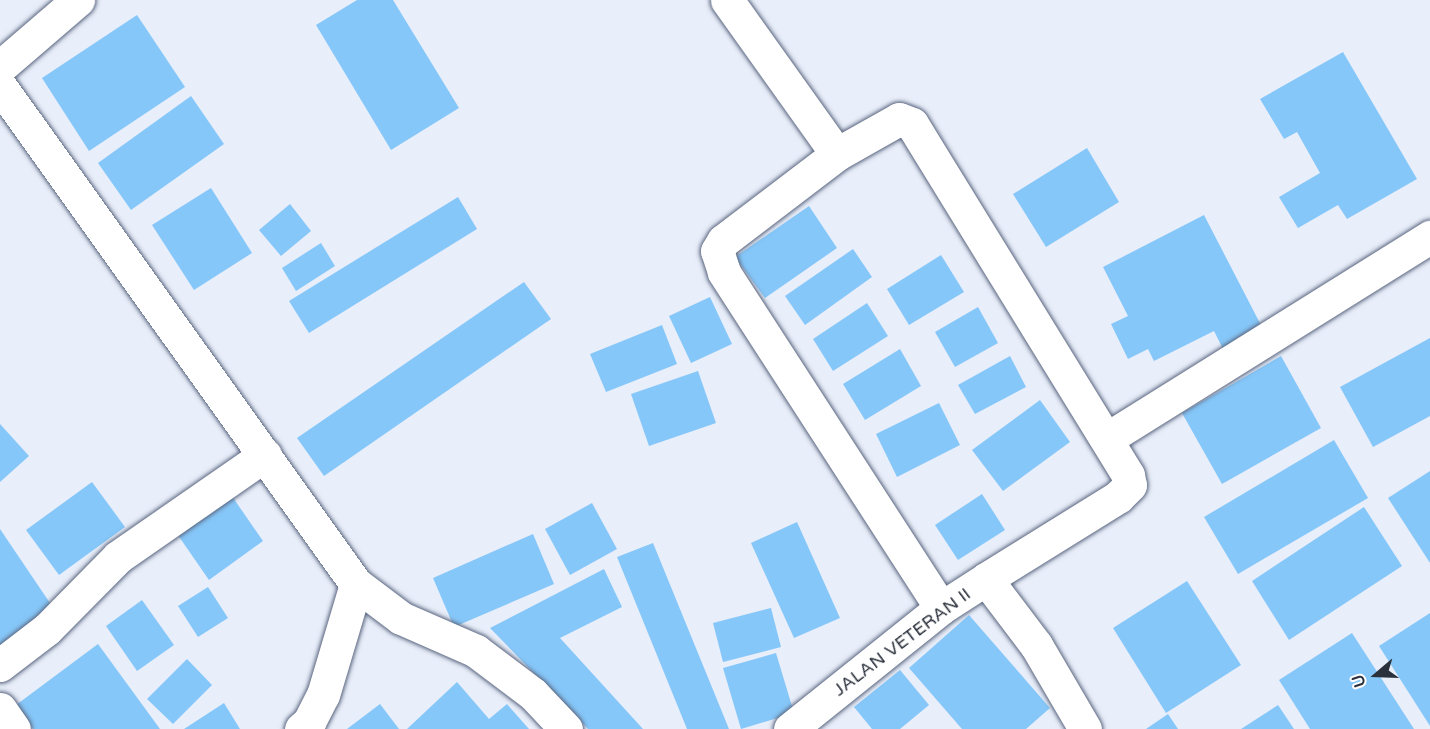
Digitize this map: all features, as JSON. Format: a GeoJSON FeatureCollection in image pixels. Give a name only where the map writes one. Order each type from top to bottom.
{"type":"FeatureCollection","features":[{"type":"Feature","properties":{"kind":"street"},"geometry":{"type":"LineString","coordinates":[[0,67],[78,0]]}},
{"type":"Feature","properties":{"kind":"street"},"geometry":{"type":"LineString","coordinates":[[727,0],[837,154]]}},
{"type":"Feature","properties":{"kind":"street"},"geometry":{"type":"LineString","coordinates":[[0,86],[356,584],[401,618],[476,651],[533,694],[566,729]]}},
{"type":"Feature","properties":{"kind":"street"},"geometry":{"type":"LineString","coordinates":[[941,608],[718,258],[723,241],[837,154],[892,122],[905,119],[912,124],[1108,438],[1130,485],[1118,496],[986,579]]}},
{"type":"Feature","properties":{"kind":"street"},"geometry":{"type":"LineString","coordinates":[[1108,438],[1430,237]]}},
{"type":"Feature","properties":{"kind":"street"},"geometry":{"type":"LineString","coordinates":[[0,665],[47,629],[118,557],[265,455]]}},
{"type":"Feature","properties":{"kind":"street","name":"JALAN VETERAN II"},"geometry":{"type":"LineString","coordinates":[[790,729],[941,608],[986,579],[1035,645],[1085,729]]}},
{"type":"Feature","properties":{"kind":"street"},"geometry":{"type":"LineString","coordinates":[[301,729],[309,722],[323,695],[356,584]]}},
{"type":"Feature","properties":{"kind":"street"},"geometry":{"type":"LineString","coordinates":[[0,710],[14,729]]}},
{"type":"Feature","properties":{"kind":"building"},"geometry":{"type":"Polygon","coordinates":[[[357,0],[393,0],[459,108],[391,150],[316,25],[357,0]]]}},
{"type":"Feature","properties":{"kind":"building"},"geometry":{"type":"Polygon","coordinates":[[[137,15],[185,87],[89,151],[42,78],[137,15]]]}},
{"type":"Feature","properties":{"kind":"building"},"geometry":{"type":"Polygon","coordinates":[[[1343,52],[1417,179],[1347,219],[1338,205],[1298,228],[1279,197],[1320,173],[1297,132],[1284,139],[1260,99],[1343,52]]]}},
{"type":"Feature","properties":{"kind":"building"},"geometry":{"type":"Polygon","coordinates":[[[191,96],[224,144],[131,210],[98,163],[191,96]]]}},
{"type":"Feature","properties":{"kind":"building"},"geometry":{"type":"Polygon","coordinates":[[[1087,148],[1119,202],[1046,247],[1013,194],[1087,148]]]}},
{"type":"Feature","properties":{"kind":"building"},"geometry":{"type":"Polygon","coordinates":[[[211,188],[252,253],[194,290],[152,225],[211,188]]]}},
{"type":"Feature","properties":{"kind":"building"},"geometry":{"type":"Polygon","coordinates":[[[458,197],[477,229],[309,333],[289,301],[458,197]]]}},
{"type":"Feature","properties":{"kind":"building"},"geometry":{"type":"Polygon","coordinates":[[[290,204],[311,231],[281,256],[259,230],[290,204]]]}},
{"type":"Feature","properties":{"kind":"building"},"geometry":{"type":"Polygon","coordinates":[[[809,206],[837,248],[765,298],[735,257],[809,206]]]}},
{"type":"Feature","properties":{"kind":"building"},"geometry":{"type":"Polygon","coordinates":[[[1204,215],[1264,331],[1224,351],[1214,331],[1154,361],[1148,349],[1128,359],[1111,324],[1128,316],[1103,267],[1204,215]]]}},
{"type":"Feature","properties":{"kind":"building"},"geometry":{"type":"Polygon","coordinates":[[[321,243],[335,266],[296,291],[282,268],[321,243]]]}},
{"type":"Feature","properties":{"kind":"building"},"geometry":{"type":"Polygon","coordinates":[[[853,249],[872,277],[805,325],[785,296],[853,249]]]}},
{"type":"Feature","properties":{"kind":"building"},"geometry":{"type":"Polygon","coordinates":[[[941,255],[964,292],[909,325],[887,289],[941,255]]]}},
{"type":"Feature","properties":{"kind":"building"},"geometry":{"type":"Polygon","coordinates":[[[524,282],[551,319],[324,476],[297,438],[524,282]]]}},
{"type":"Feature","properties":{"kind":"building"},"geometry":{"type":"Polygon","coordinates":[[[710,297],[732,344],[691,363],[669,316],[710,297]]]}},
{"type":"Feature","properties":{"kind":"building"},"geometry":{"type":"Polygon","coordinates":[[[867,303],[888,336],[833,371],[813,339],[867,303]]]}},
{"type":"Feature","properties":{"kind":"building"},"geometry":{"type":"Polygon","coordinates":[[[978,307],[998,343],[955,367],[935,332],[978,307]]]}},
{"type":"Feature","properties":{"kind":"building"},"geometry":{"type":"Polygon","coordinates":[[[662,325],[677,364],[606,392],[590,354],[662,325]]]}},
{"type":"Feature","properties":{"kind":"building"},"geometry":{"type":"Polygon","coordinates":[[[1430,338],[1430,416],[1373,447],[1340,387],[1430,338]]]}},
{"type":"Feature","properties":{"kind":"building"},"geometry":{"type":"Polygon","coordinates":[[[900,349],[921,386],[865,420],[843,384],[900,349]]]}},
{"type":"Feature","properties":{"kind":"building"},"geometry":{"type":"Polygon","coordinates":[[[1010,356],[1026,387],[975,414],[958,385],[1010,356]]]}},
{"type":"Feature","properties":{"kind":"building"},"geometry":{"type":"Polygon","coordinates":[[[1281,356],[1321,428],[1222,484],[1182,413],[1281,356]]]}},
{"type":"Feature","properties":{"kind":"building"},"geometry":{"type":"Polygon","coordinates":[[[698,371],[716,423],[649,446],[631,394],[698,371]]]}},
{"type":"Feature","properties":{"kind":"building"},"geometry":{"type":"Polygon","coordinates":[[[1040,400],[1070,442],[1003,491],[972,450],[1040,400]]]}},
{"type":"Feature","properties":{"kind":"building"},"geometry":{"type":"Polygon","coordinates":[[[939,403],[960,445],[897,477],[876,434],[939,403]]]}},
{"type":"Feature","properties":{"kind":"building"},"geometry":{"type":"Polygon","coordinates":[[[0,424],[29,456],[0,482],[0,424]]]}},
{"type":"Feature","properties":{"kind":"building"},"geometry":{"type":"Polygon","coordinates":[[[1334,440],[1368,498],[1238,574],[1204,517],[1334,440]]]}},
{"type":"Feature","properties":{"kind":"building"},"geometry":{"type":"Polygon","coordinates":[[[1430,471],[1430,563],[1388,498],[1430,471]]]}},
{"type":"Feature","properties":{"kind":"building"},"geometry":{"type":"Polygon","coordinates":[[[92,482],[125,527],[59,575],[26,530],[92,482]]]}},
{"type":"Feature","properties":{"kind":"building"},"geometry":{"type":"Polygon","coordinates":[[[227,489],[263,541],[209,580],[173,528],[227,489]]]}},
{"type":"Feature","properties":{"kind":"building"},"geometry":{"type":"Polygon","coordinates":[[[982,494],[1005,530],[958,560],[935,525],[982,494]]]}},
{"type":"Feature","properties":{"kind":"building"},"geometry":{"type":"Polygon","coordinates":[[[592,503],[617,549],[570,575],[545,529],[592,503]]]}},
{"type":"Feature","properties":{"kind":"building"},"geometry":{"type":"Polygon","coordinates":[[[1364,507],[1402,566],[1289,640],[1252,581],[1364,507]]]}},
{"type":"Feature","properties":{"kind":"building"},"geometry":{"type":"Polygon","coordinates":[[[797,522],[840,618],[794,638],[751,543],[797,522]]]}},
{"type":"Feature","properties":{"kind":"building"},"geometry":{"type":"Polygon","coordinates":[[[0,529],[54,609],[0,646],[0,529]]]}},
{"type":"Feature","properties":{"kind":"building"},"geometry":{"type":"Polygon","coordinates":[[[533,534],[554,584],[454,627],[433,578],[533,534]]]}},
{"type":"Feature","properties":{"kind":"building"},"geometry":{"type":"Polygon","coordinates":[[[653,543],[729,729],[687,729],[617,557],[653,543]]]}},
{"type":"Feature","properties":{"kind":"building"},"geometry":{"type":"Polygon","coordinates":[[[604,569],[622,607],[560,638],[643,729],[588,729],[490,628],[604,569]]]}},
{"type":"Feature","properties":{"kind":"building"},"geometry":{"type":"Polygon","coordinates":[[[1187,581],[1241,665],[1166,713],[1113,628],[1187,581]]]}},
{"type":"Feature","properties":{"kind":"building"},"geometry":{"type":"Polygon","coordinates":[[[208,587],[228,618],[198,637],[178,606],[208,587]]]}},
{"type":"Feature","properties":{"kind":"building"},"geometry":{"type":"Polygon","coordinates":[[[142,600],[174,645],[137,671],[106,626],[142,600]]]}},
{"type":"Feature","properties":{"kind":"building"},"geometry":{"type":"Polygon","coordinates":[[[771,608],[781,647],[723,662],[713,623],[771,608]]]}},
{"type":"Feature","properties":{"kind":"building"},"geometry":{"type":"Polygon","coordinates":[[[1430,613],[1430,726],[1379,646],[1430,613]]]}},
{"type":"Feature","properties":{"kind":"building"},"geometry":{"type":"Polygon","coordinates":[[[969,615],[1050,708],[1026,729],[962,729],[909,668],[969,615]]]}},
{"type":"Feature","properties":{"kind":"building"},"geometry":{"type":"Polygon","coordinates":[[[1352,633],[1414,729],[1310,729],[1279,680],[1352,633]]]}},
{"type":"Feature","properties":{"kind":"building"},"geometry":{"type":"Polygon","coordinates":[[[98,644],[160,729],[33,729],[16,705],[98,644]]]}},
{"type":"Feature","properties":{"kind":"building"},"geometry":{"type":"Polygon","coordinates":[[[776,653],[794,713],[741,729],[723,668],[776,653]]]}},
{"type":"Feature","properties":{"kind":"building"},"geometry":{"type":"Polygon","coordinates":[[[187,659],[212,685],[173,724],[147,699],[187,659]]]}},
{"type":"Feature","properties":{"kind":"building"},"geometry":{"type":"Polygon","coordinates":[[[900,670],[929,705],[900,729],[872,729],[854,707],[900,670]]]}},
{"type":"Feature","properties":{"kind":"building"},"geometry":{"type":"Polygon","coordinates":[[[457,682],[489,719],[507,704],[529,729],[407,729],[457,682]]]}},
{"type":"Feature","properties":{"kind":"building"},"geometry":{"type":"Polygon","coordinates":[[[224,703],[240,729],[184,729],[224,703]]]}},
{"type":"Feature","properties":{"kind":"building"},"geometry":{"type":"Polygon","coordinates":[[[380,704],[399,729],[347,729],[380,704]]]}},
{"type":"Feature","properties":{"kind":"building"},"geometry":{"type":"Polygon","coordinates":[[[1278,705],[1294,729],[1241,729],[1278,705]]]}},
{"type":"Feature","properties":{"kind":"building"},"geometry":{"type":"Polygon","coordinates":[[[1168,714],[1178,729],[1146,729],[1168,714]]]}}]}
